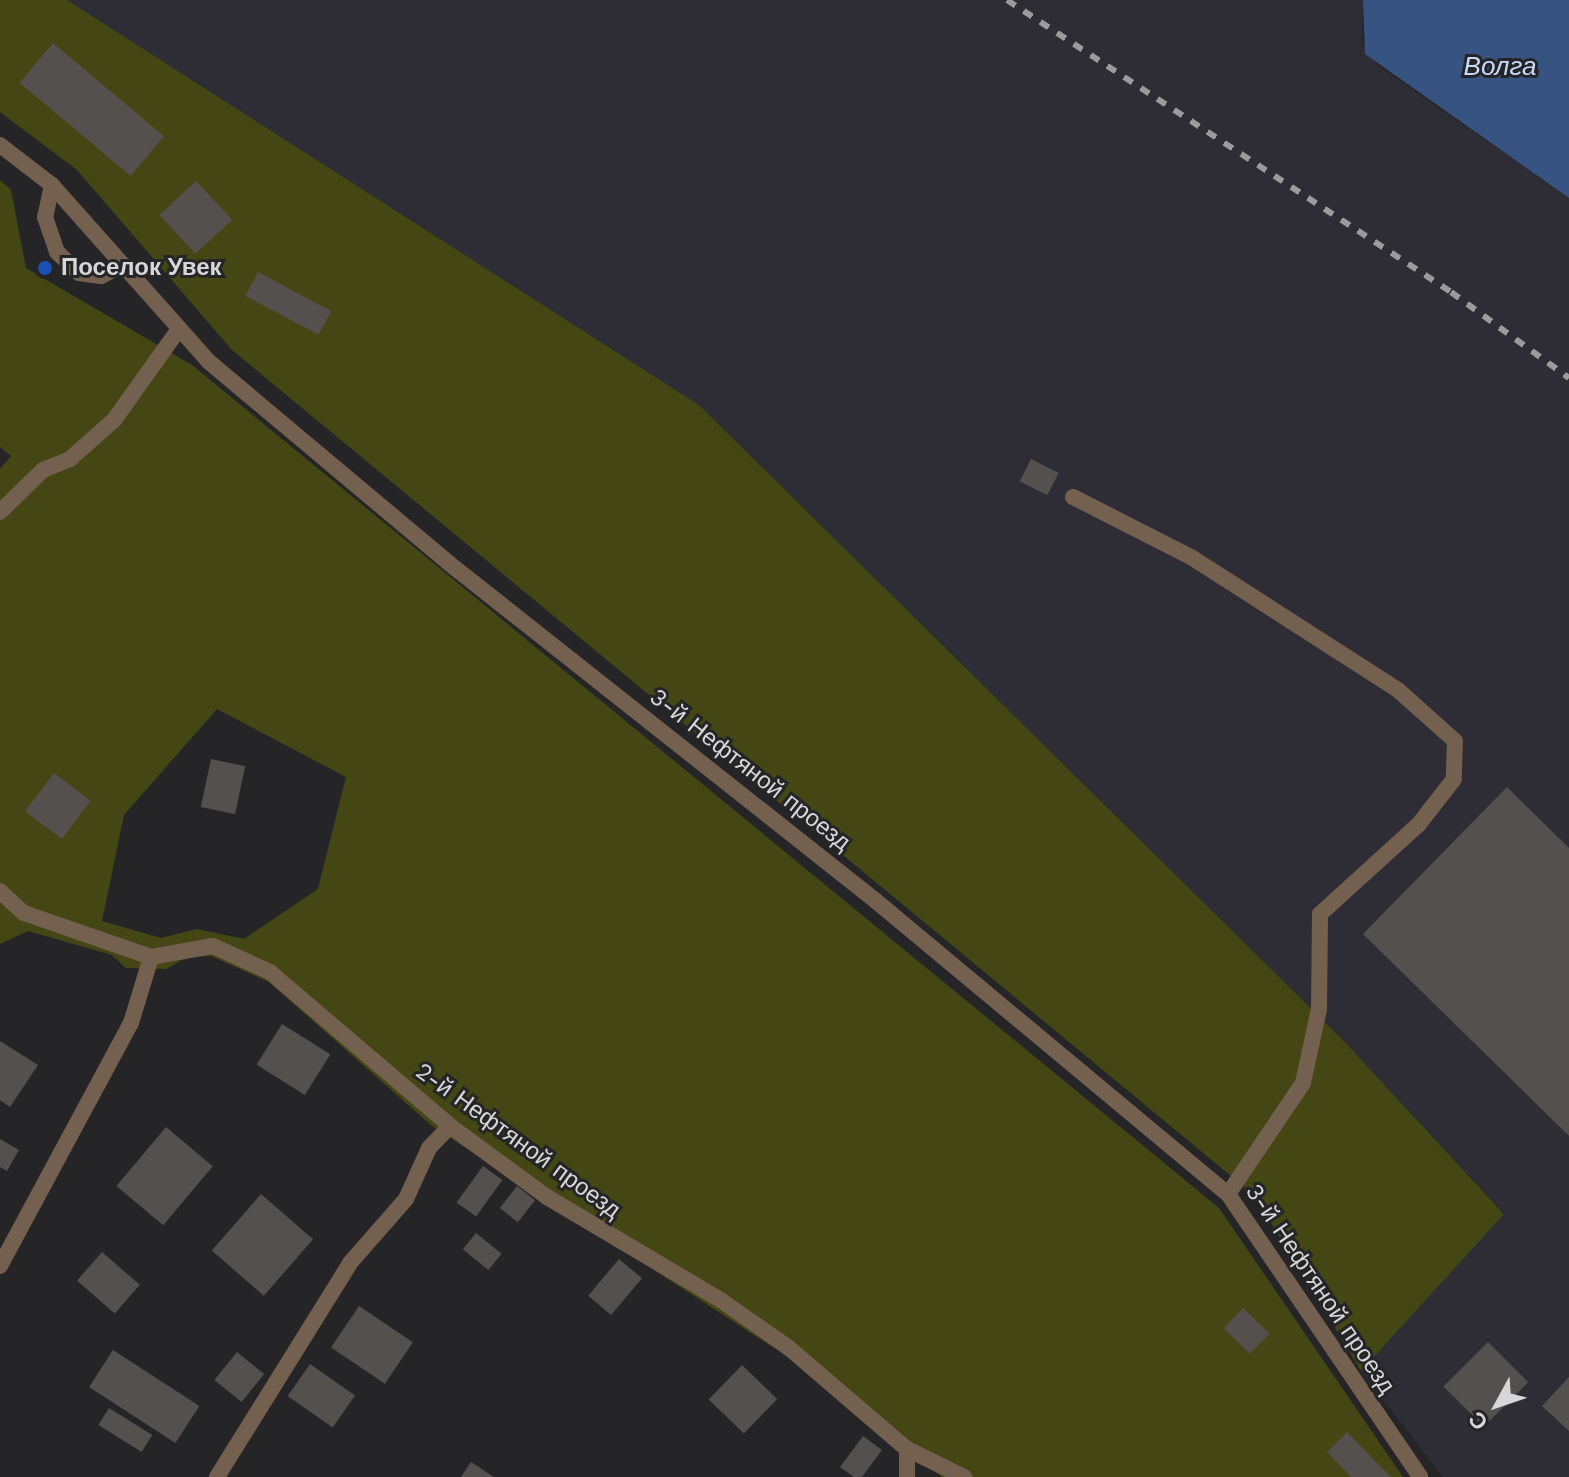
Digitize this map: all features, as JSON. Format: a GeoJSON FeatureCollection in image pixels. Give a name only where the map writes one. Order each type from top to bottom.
{"type":"FeatureCollection","features":[{"type":"Feature","properties":{"kind":"street","name":"3-й Нефтяной проезд"},"geometry":{"type":"LineString","coordinates":[[0,145],[52,185],[208,361],[455,568],[876,901],[1228,1194],[1420,1477]]}},
{"type":"Feature","properties":{"kind":"street"},"geometry":{"type":"LineString","coordinates":[[52,185],[45,217],[57,252],[79,273],[101,276],[123,265]]}},
{"type":"Feature","properties":{"kind":"street"},"geometry":{"type":"LineString","coordinates":[[0,512],[43,470],[70,459],[114,420],[179,329]]}},
{"type":"Feature","properties":{"kind":"street"},"geometry":{"type":"LineString","coordinates":[[1073,497],[1191,557],[1398,690],[1455,741],[1454,779],[1419,824],[1320,914],[1319,1009],[1303,1083],[1228,1194]]}},
{"type":"Feature","properties":{"kind":"street","name":"2-й Нефтяной проезд"},"geometry":{"type":"LineString","coordinates":[[0,891],[24,913],[151,957],[213,946],[270,972],[450,1126],[547,1197],[789,1348],[907,1449],[964,1477]]}},
{"type":"Feature","properties":{"kind":"street"},"geometry":{"type":"LineString","coordinates":[[0,1266],[131,1023],[151,957]]}},
{"type":"Feature","properties":{"kind":"street"},"geometry":{"type":"LineString","coordinates":[[217,1477],[350,1263],[406,1199],[429,1148],[450,1126]]}},
{"type":"Feature","properties":{"kind":"street"},"geometry":{"type":"LineString","coordinates":[[907,1449],[907,1477]]}},
{"type":"Feature","properties":{"kind":"shaded area"},"geometry":{"type":"Polygon","coordinates":[[[0,0],[67,0],[699,405],[1341,1038],[1504,1214],[1361,1371],[1254,1195],[232,350],[77,170],[0,112],[0,0]]]}},
{"type":"Feature","properties":{"kind":"shaded area"},"geometry":{"type":"Polygon","coordinates":[[[67,0],[1363,0],[1362,44],[1377,65],[1569,198],[1569,1477],[1443,1477],[1361,1371],[1504,1213],[1341,1038],[699,405],[67,0]]]}},
{"type":"Feature","properties":{"kind":"shaded area"},"geometry":{"type":"Polygon","coordinates":[[[0,180],[11,190],[26,268],[192,365],[1219,1208],[1403,1477],[942,1477],[788,1357],[432,1126],[269,982],[211,956],[187,957],[166,969],[126,968],[112,955],[28,931],[0,944],[0,469],[11,456],[0,447],[0,180]],[[217,709],[124,815],[102,921],[161,938],[197,929],[244,939],[318,889],[346,777],[217,709]]]}},
{"type":"Feature","properties":{"kind":"water","name":"Волга"},"geometry":{"type":"Polygon","coordinates":[[[1363,0],[1569,0],[1569,198],[1365,54],[1363,0]]]}},
{"type":"Feature","properties":{"kind":"building"},"geometry":{"type":"Polygon","coordinates":[[[53,43],[164,136],[131,176],[20,83],[53,43]]]}},
{"type":"Feature","properties":{"kind":"building"},"geometry":{"type":"Polygon","coordinates":[[[196,181],[232,220],[196,254],[159,215],[196,181]]]}},
{"type":"Feature","properties":{"kind":"building"},"geometry":{"type":"Polygon","coordinates":[[[258,272],[331,311],[319,335],[245,296],[258,272]]]}},
{"type":"Feature","properties":{"kind":"building"},"geometry":{"type":"Polygon","coordinates":[[[1031,459],[1059,473],[1047,495],[1020,481],[1031,459]]]}},
{"type":"Feature","properties":{"kind":"building"},"geometry":{"type":"Polygon","coordinates":[[[211,759],[245,766],[235,814],[201,807],[211,759]]]}},
{"type":"Feature","properties":{"kind":"building"},"geometry":{"type":"Polygon","coordinates":[[[54,773],[91,801],[62,839],[25,811],[54,773]]]}},
{"type":"Feature","properties":{"kind":"building"},"geometry":{"type":"Polygon","coordinates":[[[1507,787],[1569,848],[1569,1136],[1363,934],[1507,787]]]}},
{"type":"Feature","properties":{"kind":"building"},"geometry":{"type":"Polygon","coordinates":[[[282,1024],[330,1054],[305,1095],[257,1065],[282,1024]]]}},
{"type":"Feature","properties":{"kind":"building"},"geometry":{"type":"Polygon","coordinates":[[[0,1041],[38,1065],[10,1107],[0,1100],[0,1041]]]}},
{"type":"Feature","properties":{"kind":"building"},"geometry":{"type":"Polygon","coordinates":[[[166,1127],[213,1166],[163,1225],[117,1186],[166,1127]]]}},
{"type":"Feature","properties":{"kind":"building"},"geometry":{"type":"Polygon","coordinates":[[[0,1139],[19,1150],[7,1171],[0,1167],[0,1139]]]}},
{"type":"Feature","properties":{"kind":"building"},"geometry":{"type":"Polygon","coordinates":[[[483,1166],[502,1180],[476,1217],[457,1202],[483,1166]]]}},
{"type":"Feature","properties":{"kind":"building"},"geometry":{"type":"Polygon","coordinates":[[[517,1186],[535,1200],[518,1222],[500,1208],[517,1186]]]}},
{"type":"Feature","properties":{"kind":"building"},"geometry":{"type":"Polygon","coordinates":[[[261,1194],[313,1239],[264,1296],[212,1251],[261,1194]]]}},
{"type":"Feature","properties":{"kind":"building"},"geometry":{"type":"Polygon","coordinates":[[[476,1233],[502,1254],[488,1270],[463,1249],[476,1233]]]}},
{"type":"Feature","properties":{"kind":"building"},"geometry":{"type":"Polygon","coordinates":[[[102,1252],[140,1285],[115,1313],[77,1281],[102,1252]]]}},
{"type":"Feature","properties":{"kind":"building"},"geometry":{"type":"Polygon","coordinates":[[[619,1259],[642,1278],[611,1315],[588,1296],[619,1259]]]}},
{"type":"Feature","properties":{"kind":"building"},"geometry":{"type":"Polygon","coordinates":[[[359,1306],[413,1342],[385,1384],[331,1347],[359,1306]]]}},
{"type":"Feature","properties":{"kind":"building"},"geometry":{"type":"Polygon","coordinates":[[[1243,1308],[1270,1334],[1250,1354],[1224,1328],[1243,1308]]]}},
{"type":"Feature","properties":{"kind":"building"},"geometry":{"type":"Polygon","coordinates":[[[1488,1342],[1528,1382],[1484,1427],[1443,1387],[1488,1342]]]}},
{"type":"Feature","properties":{"kind":"building"},"geometry":{"type":"Polygon","coordinates":[[[113,1350],[199,1406],[175,1443],[89,1387],[113,1350]]]}},
{"type":"Feature","properties":{"kind":"building"},"geometry":{"type":"Polygon","coordinates":[[[237,1352],[264,1374],[242,1402],[214,1380],[237,1352]]]}},
{"type":"Feature","properties":{"kind":"building"},"geometry":{"type":"Polygon","coordinates":[[[310,1364],[355,1396],[333,1427],[288,1396],[310,1364]]]}},
{"type":"Feature","properties":{"kind":"building"},"geometry":{"type":"Polygon","coordinates":[[[742,1365],[777,1399],[744,1434],[709,1400],[742,1365]]]}},
{"type":"Feature","properties":{"kind":"building"},"geometry":{"type":"Polygon","coordinates":[[[1569,1377],[1569,1431],[1542,1406],[1569,1377]]]}},
{"type":"Feature","properties":{"kind":"building"},"geometry":{"type":"Polygon","coordinates":[[[109,1408],[152,1435],[142,1452],[98,1425],[109,1408]]]}},
{"type":"Feature","properties":{"kind":"building"},"geometry":{"type":"Polygon","coordinates":[[[1347,1432],[1391,1477],[1351,1477],[1327,1452],[1347,1432]]]}},
{"type":"Feature","properties":{"kind":"building"},"geometry":{"type":"Polygon","coordinates":[[[863,1436],[882,1450],[862,1477],[854,1477],[840,1467],[863,1436]]]}},
{"type":"Feature","properties":{"kind":"building"},"geometry":{"type":"Polygon","coordinates":[[[471,1462],[494,1477],[461,1477],[471,1462]]]}},
{"type":"Feature","properties":{"kind":"railway"},"geometry":{"type":"LineString","coordinates":[[1007,0],[1451,292],[1569,378]]}},
{"type":"Feature","properties":{"kind":"place","name":"Поселок Увек"},"geometry":{"type":"Point","coordinates":[45,268]}}]}
